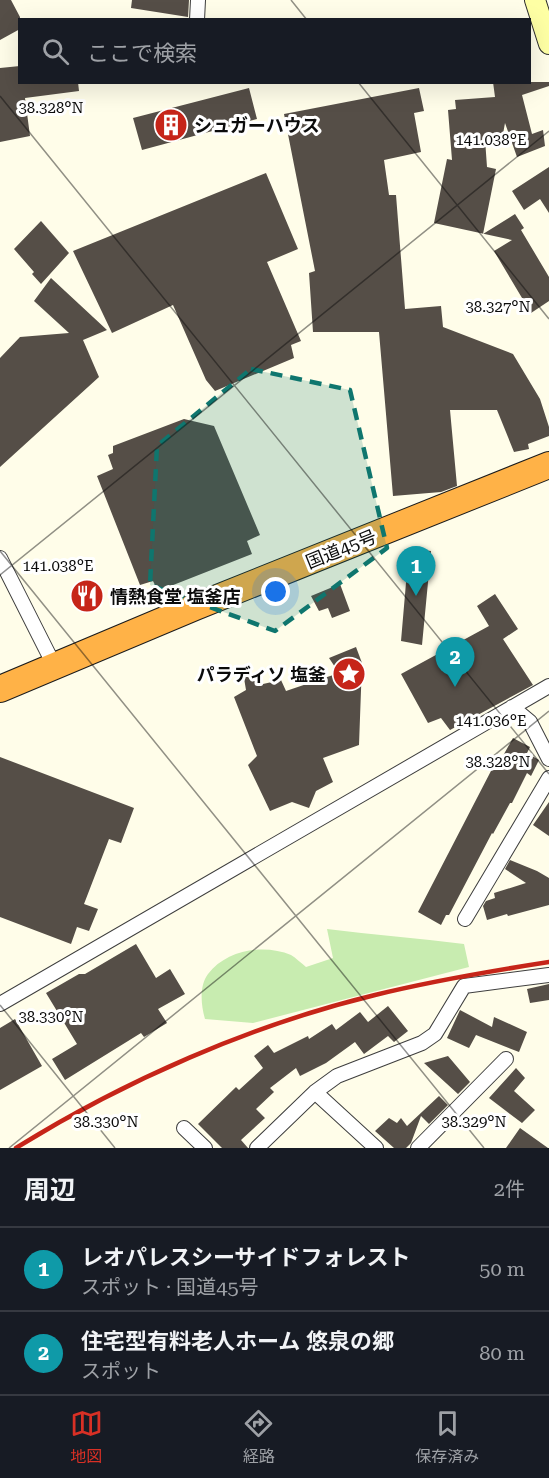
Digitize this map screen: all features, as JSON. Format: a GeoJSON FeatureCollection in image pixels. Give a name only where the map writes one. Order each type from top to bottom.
{"type":"FeatureCollection","features":[{"type":"Feature","properties":{"kind":"highway","name":"国道45号"},"geometry":{"type":"LineString","coordinates":[[0,689],[195,607],[549,465]]}},
{"type":"Feature","properties":{"kind":"street"},"geometry":{"type":"LineString","coordinates":[[197,18],[198,0]]}},
{"type":"Feature","properties":{"kind":"street"},"geometry":{"type":"LineString","coordinates":[[535,0],[549,44]]}},
{"type":"Feature","properties":{"kind":"street"},"geometry":{"type":"LineString","coordinates":[[0,558],[55,667]]}},
{"type":"Feature","properties":{"kind":"street"},"geometry":{"type":"LineString","coordinates":[[0,1004],[549,686]]}},
{"type":"Feature","properties":{"kind":"street"},"geometry":{"type":"LineString","coordinates":[[512,707],[530,722],[549,759]]}},
{"type":"Feature","properties":{"kind":"street"},"geometry":{"type":"LineString","coordinates":[[465,919],[549,778]]}},
{"type":"Feature","properties":{"kind":"street"},"geometry":{"type":"LineString","coordinates":[[257,1148],[315,1092],[337,1076],[422,1043],[435,1034],[464,986],[549,975]]}},
{"type":"Feature","properties":{"kind":"street"},"geometry":{"type":"LineString","coordinates":[[418,1148],[506,1059]]}},
{"type":"Feature","properties":{"kind":"street"},"geometry":{"type":"LineString","coordinates":[[315,1092],[376,1148]]}},
{"type":"Feature","properties":{"kind":"street"},"geometry":{"type":"LineString","coordinates":[[184,1128],[204,1148]]}},
{"type":"Feature","properties":{"kind":"highlighted area"},"geometry":{"type":"Polygon","coordinates":[[[251,369],[350,390],[387,548],[275,631],[150,585],[157,446],[251,369]]]}},
{"type":"Feature","properties":{"kind":"green space"},"geometry":{"type":"Polygon","coordinates":[[[327,929],[464,944],[469,967],[253,1023],[205,1019],[202,1002],[203,984],[208,974],[225,959],[247,951],[270,950],[291,955],[306,967],[333,958],[327,929]]]}},
{"type":"Feature","properties":{"kind":"building"},"geometry":{"type":"Polygon","coordinates":[[[0,0],[11,0],[20,17],[18,18],[18,30],[0,40],[0,0]]]}},
{"type":"Feature","properties":{"kind":"building"},"geometry":{"type":"Polygon","coordinates":[[[132,0],[189,0],[188,17],[131,8],[132,0]]]}},
{"type":"Feature","properties":{"kind":"building"},"geometry":{"type":"Polygon","coordinates":[[[18,66],[18,84],[78,84],[79,91],[25,98],[30,136],[0,142],[0,68],[18,66]]]}},
{"type":"Feature","properties":{"kind":"building"},"geometry":{"type":"Polygon","coordinates":[[[549,82],[549,86],[522,95],[532,134],[543,130],[545,146],[517,157],[505,123],[503,134],[485,139],[487,167],[496,169],[483,234],[434,223],[447,159],[452,160],[448,110],[456,109],[455,100],[495,97],[493,84],[549,82]]]}},
{"type":"Feature","properties":{"kind":"building"},"geometry":{"type":"Polygon","coordinates":[[[249,88],[257,119],[142,150],[133,118],[249,88]]]}},
{"type":"Feature","properties":{"kind":"building"},"geometry":{"type":"Polygon","coordinates":[[[419,88],[424,111],[414,113],[421,152],[384,160],[389,195],[396,195],[405,309],[441,306],[443,327],[513,354],[540,399],[549,427],[549,436],[528,444],[529,449],[514,452],[497,410],[450,410],[457,486],[441,492],[393,496],[379,332],[313,332],[309,273],[315,271],[284,114],[419,88]]]}},
{"type":"Feature","properties":{"kind":"building"},"geometry":{"type":"Polygon","coordinates":[[[549,167],[549,213],[540,199],[524,210],[512,191],[549,167]]]}},
{"type":"Feature","properties":{"kind":"building"},"geometry":{"type":"Polygon","coordinates":[[[266,173],[298,249],[267,262],[301,341],[291,345],[294,358],[215,391],[206,380],[173,305],[112,333],[73,251],[266,173]]]}},
{"type":"Feature","properties":{"kind":"building"},"geometry":{"type":"Polygon","coordinates":[[[515,214],[524,228],[521,230],[549,277],[549,301],[531,313],[494,251],[512,240],[483,234],[515,214]]]}},
{"type":"Feature","properties":{"kind":"building"},"geometry":{"type":"Polygon","coordinates":[[[41,221],[69,253],[41,284],[14,249],[41,221]]]}},
{"type":"Feature","properties":{"kind":"building"},"geometry":{"type":"Polygon","coordinates":[[[51,278],[107,330],[83,340],[99,377],[0,467],[0,358],[20,337],[69,333],[34,301],[51,278]]]}},
{"type":"Feature","properties":{"kind":"building"},"geometry":{"type":"Polygon","coordinates":[[[184,419],[214,426],[260,535],[247,541],[252,554],[158,591],[153,581],[140,585],[97,476],[113,469],[108,455],[113,453],[113,446],[184,419]]]}},
{"type":"Feature","properties":{"kind":"building"},"geometry":{"type":"Polygon","coordinates":[[[409,548],[431,551],[422,645],[401,641],[409,548]]]}},
{"type":"Feature","properties":{"kind":"building"},"geometry":{"type":"Polygon","coordinates":[[[340,584],[350,611],[332,618],[328,608],[319,611],[311,596],[340,584]]]}},
{"type":"Feature","properties":{"kind":"building"},"geometry":{"type":"Polygon","coordinates":[[[495,594],[518,629],[503,639],[533,685],[450,730],[441,718],[428,723],[401,674],[489,626],[477,606],[495,594]]]}},
{"type":"Feature","properties":{"kind":"building"},"geometry":{"type":"Polygon","coordinates":[[[356,647],[362,663],[359,745],[323,758],[333,782],[316,791],[309,808],[292,802],[270,811],[248,765],[257,756],[234,697],[246,690],[242,666],[263,684],[281,680],[286,691],[339,673],[329,658],[356,647]]]}},
{"type":"Feature","properties":{"kind":"building"},"geometry":{"type":"Polygon","coordinates":[[[513,738],[530,747],[527,753],[539,760],[531,776],[527,773],[449,915],[446,915],[441,925],[418,912],[492,769],[495,770],[513,738]]]}},
{"type":"Feature","properties":{"kind":"building"},"geometry":{"type":"Polygon","coordinates":[[[0,757],[134,808],[121,843],[109,839],[84,904],[98,909],[89,931],[77,927],[71,944],[0,917],[0,757]]]}},
{"type":"Feature","properties":{"kind":"building"},"geometry":{"type":"Polygon","coordinates":[[[549,802],[549,836],[533,825],[549,802]]]}},
{"type":"Feature","properties":{"kind":"building"},"geometry":{"type":"Polygon","coordinates":[[[510,860],[549,878],[549,905],[487,920],[483,906],[486,901],[495,898],[494,893],[526,883],[505,869],[510,860]]]}},
{"type":"Feature","properties":{"kind":"building"},"geometry":{"type":"Polygon","coordinates":[[[136,944],[156,978],[170,969],[185,994],[158,1009],[167,1023],[144,1037],[141,1033],[65,1080],[52,1059],[77,1044],[46,993],[79,974],[85,974],[136,944]]]}},
{"type":"Feature","properties":{"kind":"building"},"geometry":{"type":"Polygon","coordinates":[[[549,984],[549,1000],[530,1003],[527,989],[549,984]]]}},
{"type":"Feature","properties":{"kind":"building"},"geometry":{"type":"Polygon","coordinates":[[[388,1006],[408,1031],[394,1042],[388,1036],[364,1054],[355,1042],[326,1063],[300,1076],[296,1068],[270,1088],[274,1092],[256,1109],[265,1118],[241,1140],[248,1148],[222,1148],[198,1124],[236,1087],[239,1090],[263,1068],[254,1056],[268,1045],[274,1053],[308,1036],[309,1039],[332,1024],[336,1030],[360,1012],[368,1022],[388,1006]]]}},
{"type":"Feature","properties":{"kind":"building"},"geometry":{"type":"Polygon","coordinates":[[[460,1010],[492,1027],[494,1017],[527,1032],[519,1052],[476,1035],[469,1048],[447,1038],[460,1010]]]}},
{"type":"Feature","properties":{"kind":"building"},"geometry":{"type":"Polygon","coordinates":[[[15,1019],[42,1066],[0,1090],[0,1028],[15,1019]]]}},
{"type":"Feature","properties":{"kind":"building"},"geometry":{"type":"Polygon","coordinates":[[[448,1056],[470,1082],[458,1094],[424,1063],[448,1056]]]}},
{"type":"Feature","properties":{"kind":"building"},"geometry":{"type":"Polygon","coordinates":[[[516,1068],[525,1078],[514,1091],[535,1110],[522,1123],[489,1098],[516,1068]]]}},
{"type":"Feature","properties":{"kind":"building"},"geometry":{"type":"Polygon","coordinates":[[[439,1096],[448,1105],[429,1124],[421,1116],[411,1143],[406,1148],[394,1148],[375,1131],[389,1118],[397,1123],[401,1118],[407,1126],[439,1096]]]}},
{"type":"Feature","properties":{"kind":"building"},"geometry":{"type":"Polygon","coordinates":[[[520,1128],[548,1148],[506,1148],[520,1128]]]}},
{"type":"Feature","properties":{"kind":"railway"},"geometry":{"type":"LineString","coordinates":[[16,1148],[57,1123],[144,1078],[235,1039],[282,1022],[328,1007],[396,990],[549,962]]}},
{"type":"Feature","properties":{"kind":"place","name":"シュガーハウス"},"geometry":{"type":"Point","coordinates":[171,125]}},
{"type":"Feature","properties":{"kind":"place","name":"情熱食堂 塩釜店"},"geometry":{"type":"Point","coordinates":[87,596]}},
{"type":"Feature","properties":{"kind":"place","name":"レオパレスシーサイドフォレスト"},"geometry":{"type":"Point","coordinates":[416,596]}},
{"type":"Feature","properties":{"kind":"place","name":"パラディソ 塩釜"},"geometry":{"type":"Point","coordinates":[349,674]}},
{"type":"Feature","properties":{"kind":"place","name":"住宅型有料老人ホーム 悠泉の郷"},"geometry":{"type":"Point","coordinates":[455,687]}}]}
